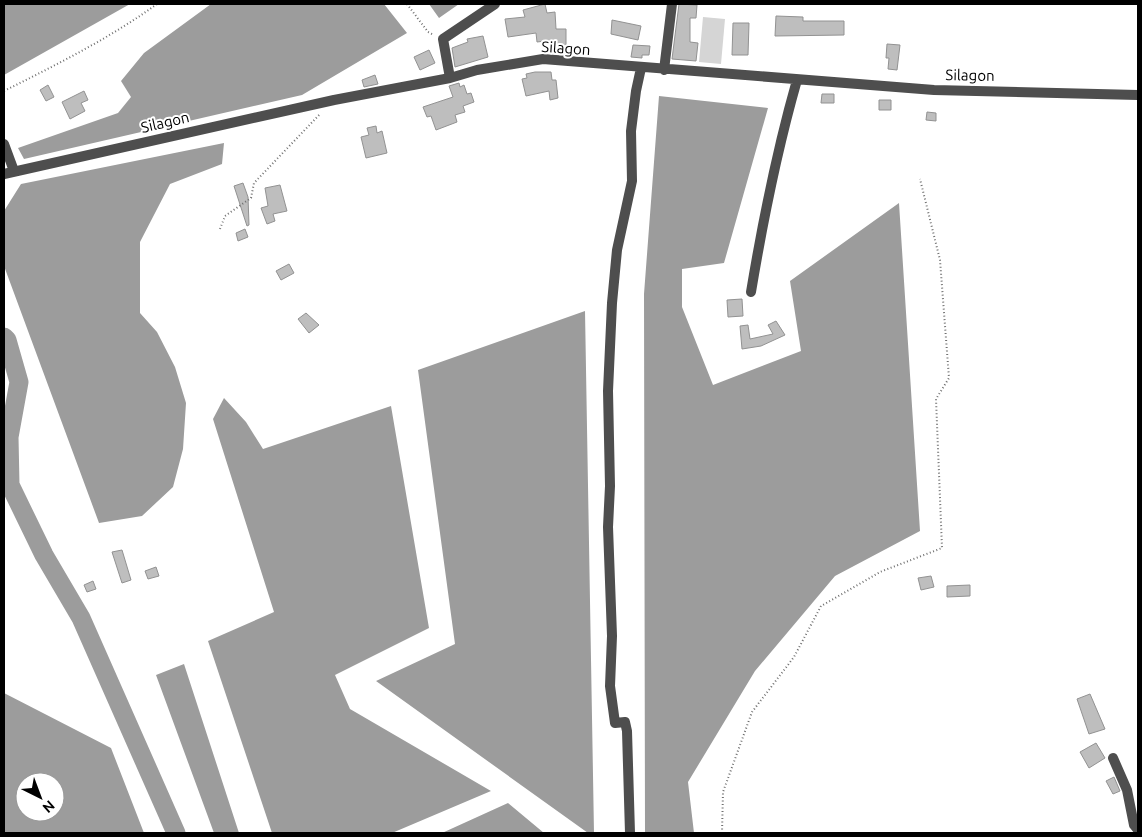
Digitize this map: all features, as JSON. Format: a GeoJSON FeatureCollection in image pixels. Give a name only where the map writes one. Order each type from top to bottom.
{"type":"FeatureCollection","features":[{"type":"Feature","properties":{"kind":"street"},"geometry":{"type":"LineString","coordinates":[[450,78],[443,39],[495,4]]}},
{"type":"Feature","properties":{"kind":"street"},"geometry":{"type":"LineString","coordinates":[[664,70],[672,4]]}},
{"type":"Feature","properties":{"kind":"street","name":"Silagon"},"geometry":{"type":"LineString","coordinates":[[4,174],[334,100],[450,78],[477,70],[543,59],[934,90],[1138,95]]}},
{"type":"Feature","properties":{"kind":"street"},"geometry":{"type":"LineString","coordinates":[[630,833],[626,722],[615,723],[610,686],[612,636],[608,527],[610,486],[608,392],[612,304],[618,250],[632,181],[631,131],[641,68]]}},
{"type":"Feature","properties":{"kind":"street"},"geometry":{"type":"LineString","coordinates":[[751,292],[765,208],[797,80]]}},
{"type":"Feature","properties":{"kind":"street"},"geometry":{"type":"LineString","coordinates":[[4,144],[14,171]]}},
{"type":"Feature","properties":{"kind":"street"},"geometry":{"type":"LineString","coordinates":[[1112,758],[1128,790],[1134,825],[1138,830]]}},
{"type":"Feature","properties":{"kind":"path"},"geometry":{"type":"LineString","coordinates":[[4,92],[68,58],[157,4]]}},
{"type":"Feature","properties":{"kind":"path"},"geometry":{"type":"LineString","coordinates":[[407,4],[428,32],[443,39]]}},
{"type":"Feature","properties":{"kind":"path"},"geometry":{"type":"LineString","coordinates":[[220,229],[225,216],[251,198],[254,183],[320,114]]}},
{"type":"Feature","properties":{"kind":"path"},"geometry":{"type":"LineString","coordinates":[[722,833],[723,792],[752,712],[794,657],[821,606],[880,572],[942,548],[936,399],[949,378],[940,260],[920,179]]}},
{"type":"Feature","properties":{"kind":"shaded area"},"geometry":{"type":"Polygon","coordinates":[[[4,4],[130,4],[4,75],[4,4]]]}},
{"type":"Feature","properties":{"kind":"shaded area"},"geometry":{"type":"Polygon","coordinates":[[[211,4],[384,4],[407,33],[302,95],[24,159],[18,148],[118,113],[131,97],[121,81],[144,53],[211,4]]]}},
{"type":"Feature","properties":{"kind":"shaded area"},"geometry":{"type":"Polygon","coordinates":[[[429,4],[459,4],[439,18],[429,4]]]}},
{"type":"Feature","properties":{"kind":"shaded area"},"geometry":{"type":"Polygon","coordinates":[[[703,17],[725,19],[721,64],[699,62],[703,17]]]}},
{"type":"Feature","properties":{"kind":"shaded area"},"geometry":{"type":"Polygon","coordinates":[[[659,96],[768,108],[724,263],[682,269],[682,307],[713,385],[801,351],[790,281],[899,203],[920,531],[835,576],[755,671],[688,782],[694,833],[645,833],[644,294],[659,96]]]}},
{"type":"Feature","properties":{"kind":"shaded area"},"geometry":{"type":"Polygon","coordinates":[[[224,143],[222,164],[170,184],[140,242],[140,313],[157,332],[175,367],[186,403],[183,449],[173,487],[142,516],[99,523],[4,266],[4,211],[21,184],[224,143]]]}},
{"type":"Feature","properties":{"kind":"shaded area"},"geometry":{"type":"Polygon","coordinates":[[[585,311],[594,833],[588,833],[376,681],[455,644],[418,370],[585,311]]]}},
{"type":"Feature","properties":{"kind":"shaded area"},"geometry":{"type":"Polygon","coordinates":[[[224,398],[246,422],[263,449],[391,406],[429,628],[335,675],[350,709],[491,791],[392,833],[272,833],[208,641],[274,612],[213,419],[224,398]]]}},
{"type":"Feature","properties":{"kind":"shaded area"},"geometry":{"type":"Polygon","coordinates":[[[184,664],[239,833],[214,833],[156,675],[184,664]]]}},
{"type":"Feature","properties":{"kind":"shaded area"},"geometry":{"type":"Polygon","coordinates":[[[4,693],[111,748],[144,833],[4,833],[4,693]]]}},
{"type":"Feature","properties":{"kind":"shaded area"},"geometry":{"type":"Polygon","coordinates":[[[508,803],[544,833],[442,833],[508,803]]]}},
{"type":"Feature","properties":{"kind":"building"},"geometry":{"type":"Polygon","coordinates":[[[545,4],[547,13],[555,12],[556,29],[566,29],[566,49],[554,49],[554,40],[537,42],[536,33],[508,37],[505,19],[525,17],[523,10],[545,4]]]}},
{"type":"Feature","properties":{"kind":"building"},"geometry":{"type":"Polygon","coordinates":[[[679,4],[697,5],[696,18],[690,18],[690,42],[698,43],[696,61],[672,59],[679,4]]]}},
{"type":"Feature","properties":{"kind":"building"},"geometry":{"type":"Polygon","coordinates":[[[776,16],[803,17],[803,21],[844,21],[844,35],[775,36],[776,16]]]}},
{"type":"Feature","properties":{"kind":"building"},"geometry":{"type":"Polygon","coordinates":[[[612,20],[641,26],[638,40],[611,34],[612,20]]]}},
{"type":"Feature","properties":{"kind":"building"},"geometry":{"type":"Polygon","coordinates":[[[733,23],[749,23],[748,55],[732,55],[733,23]]]}},
{"type":"Feature","properties":{"kind":"building"},"geometry":{"type":"Polygon","coordinates":[[[483,36],[488,57],[455,67],[452,48],[468,42],[467,39],[483,36]]]}},
{"type":"Feature","properties":{"kind":"building"},"geometry":{"type":"Polygon","coordinates":[[[887,44],[900,45],[897,70],[888,69],[889,58],[886,58],[887,44]]]}},
{"type":"Feature","properties":{"kind":"building"},"geometry":{"type":"Polygon","coordinates":[[[633,45],[650,46],[649,55],[642,55],[642,58],[631,57],[633,45]]]}},
{"type":"Feature","properties":{"kind":"building"},"geometry":{"type":"Polygon","coordinates":[[[429,50],[435,63],[420,70],[414,57],[429,50]]]}},
{"type":"Feature","properties":{"kind":"building"},"geometry":{"type":"Polygon","coordinates":[[[551,72],[552,80],[556,80],[558,98],[550,100],[549,91],[526,96],[522,79],[527,78],[526,74],[551,72]]]}},
{"type":"Feature","properties":{"kind":"building"},"geometry":{"type":"Polygon","coordinates":[[[375,75],[378,84],[364,87],[362,80],[375,75]]]}},
{"type":"Feature","properties":{"kind":"building"},"geometry":{"type":"Polygon","coordinates":[[[459,83],[460,87],[464,85],[467,94],[471,93],[474,102],[463,106],[465,112],[455,115],[457,122],[436,130],[431,116],[427,117],[423,107],[453,97],[449,86],[459,83]]]}},
{"type":"Feature","properties":{"kind":"building"},"geometry":{"type":"Polygon","coordinates":[[[48,85],[54,97],[46,101],[40,90],[48,85]]]}},
{"type":"Feature","properties":{"kind":"building"},"geometry":{"type":"Polygon","coordinates":[[[84,91],[88,100],[81,103],[85,111],[70,119],[62,102],[84,91]]]}},
{"type":"Feature","properties":{"kind":"building"},"geometry":{"type":"Polygon","coordinates":[[[822,94],[834,94],[834,103],[821,103],[822,94]]]}},
{"type":"Feature","properties":{"kind":"building"},"geometry":{"type":"Polygon","coordinates":[[[879,100],[891,100],[891,110],[879,110],[879,100]]]}},
{"type":"Feature","properties":{"kind":"building"},"geometry":{"type":"Polygon","coordinates":[[[927,112],[936,113],[936,121],[926,120],[927,112]]]}},
{"type":"Feature","properties":{"kind":"building"},"geometry":{"type":"Polygon","coordinates":[[[376,126],[377,133],[382,131],[387,153],[366,158],[361,137],[369,135],[367,128],[376,126]]]}},
{"type":"Feature","properties":{"kind":"building"},"geometry":{"type":"Polygon","coordinates":[[[243,183],[248,197],[249,225],[247,226],[234,186],[243,183]]]}},
{"type":"Feature","properties":{"kind":"building"},"geometry":{"type":"Polygon","coordinates":[[[280,185],[287,211],[273,214],[275,221],[267,224],[261,208],[268,206],[265,188],[280,185]]]}},
{"type":"Feature","properties":{"kind":"building"},"geometry":{"type":"Polygon","coordinates":[[[245,229],[248,237],[238,241],[236,233],[245,229]]]}},
{"type":"Feature","properties":{"kind":"building"},"geometry":{"type":"Polygon","coordinates":[[[289,264],[294,273],[281,280],[276,271],[289,264]]]}},
{"type":"Feature","properties":{"kind":"building"},"geometry":{"type":"Polygon","coordinates":[[[742,299],[743,316],[728,317],[727,300],[742,299]]]}},
{"type":"Feature","properties":{"kind":"building"},"geometry":{"type":"Polygon","coordinates":[[[306,313],[319,325],[309,333],[298,319],[306,313]]]}},
{"type":"Feature","properties":{"kind":"building"},"geometry":{"type":"Polygon","coordinates":[[[776,321],[785,335],[761,346],[742,349],[740,326],[748,325],[750,339],[773,334],[768,325],[776,321]]]}},
{"type":"Feature","properties":{"kind":"building"},"geometry":{"type":"Polygon","coordinates":[[[122,550],[131,580],[122,583],[112,552],[122,550]]]}},
{"type":"Feature","properties":{"kind":"building"},"geometry":{"type":"Polygon","coordinates":[[[156,567],[159,576],[148,579],[145,571],[156,567]]]}},
{"type":"Feature","properties":{"kind":"building"},"geometry":{"type":"Polygon","coordinates":[[[931,576],[934,587],[921,590],[918,578],[931,576]]]}},
{"type":"Feature","properties":{"kind":"building"},"geometry":{"type":"Polygon","coordinates":[[[93,581],[96,589],[87,592],[84,585],[93,581]]]}},
{"type":"Feature","properties":{"kind":"building"},"geometry":{"type":"Polygon","coordinates":[[[970,585],[970,596],[947,597],[947,586],[970,585]]]}},
{"type":"Feature","properties":{"kind":"building"},"geometry":{"type":"Polygon","coordinates":[[[1090,694],[1105,729],[1089,734],[1077,699],[1090,694]]]}},
{"type":"Feature","properties":{"kind":"building"},"geometry":{"type":"Polygon","coordinates":[[[1096,743],[1105,758],[1089,768],[1080,752],[1096,743]]]}},
{"type":"Feature","properties":{"kind":"building"},"geometry":{"type":"Polygon","coordinates":[[[1114,777],[1120,791],[1113,794],[1106,781],[1114,777]]]}},
{"type":"Feature","properties":{"kind":"waterway"},"geometry":{"type":"LineString","coordinates":[[4,337],[7,340],[19,382],[9,437],[10,485],[44,555],[81,618],[176,833]]}}]}
